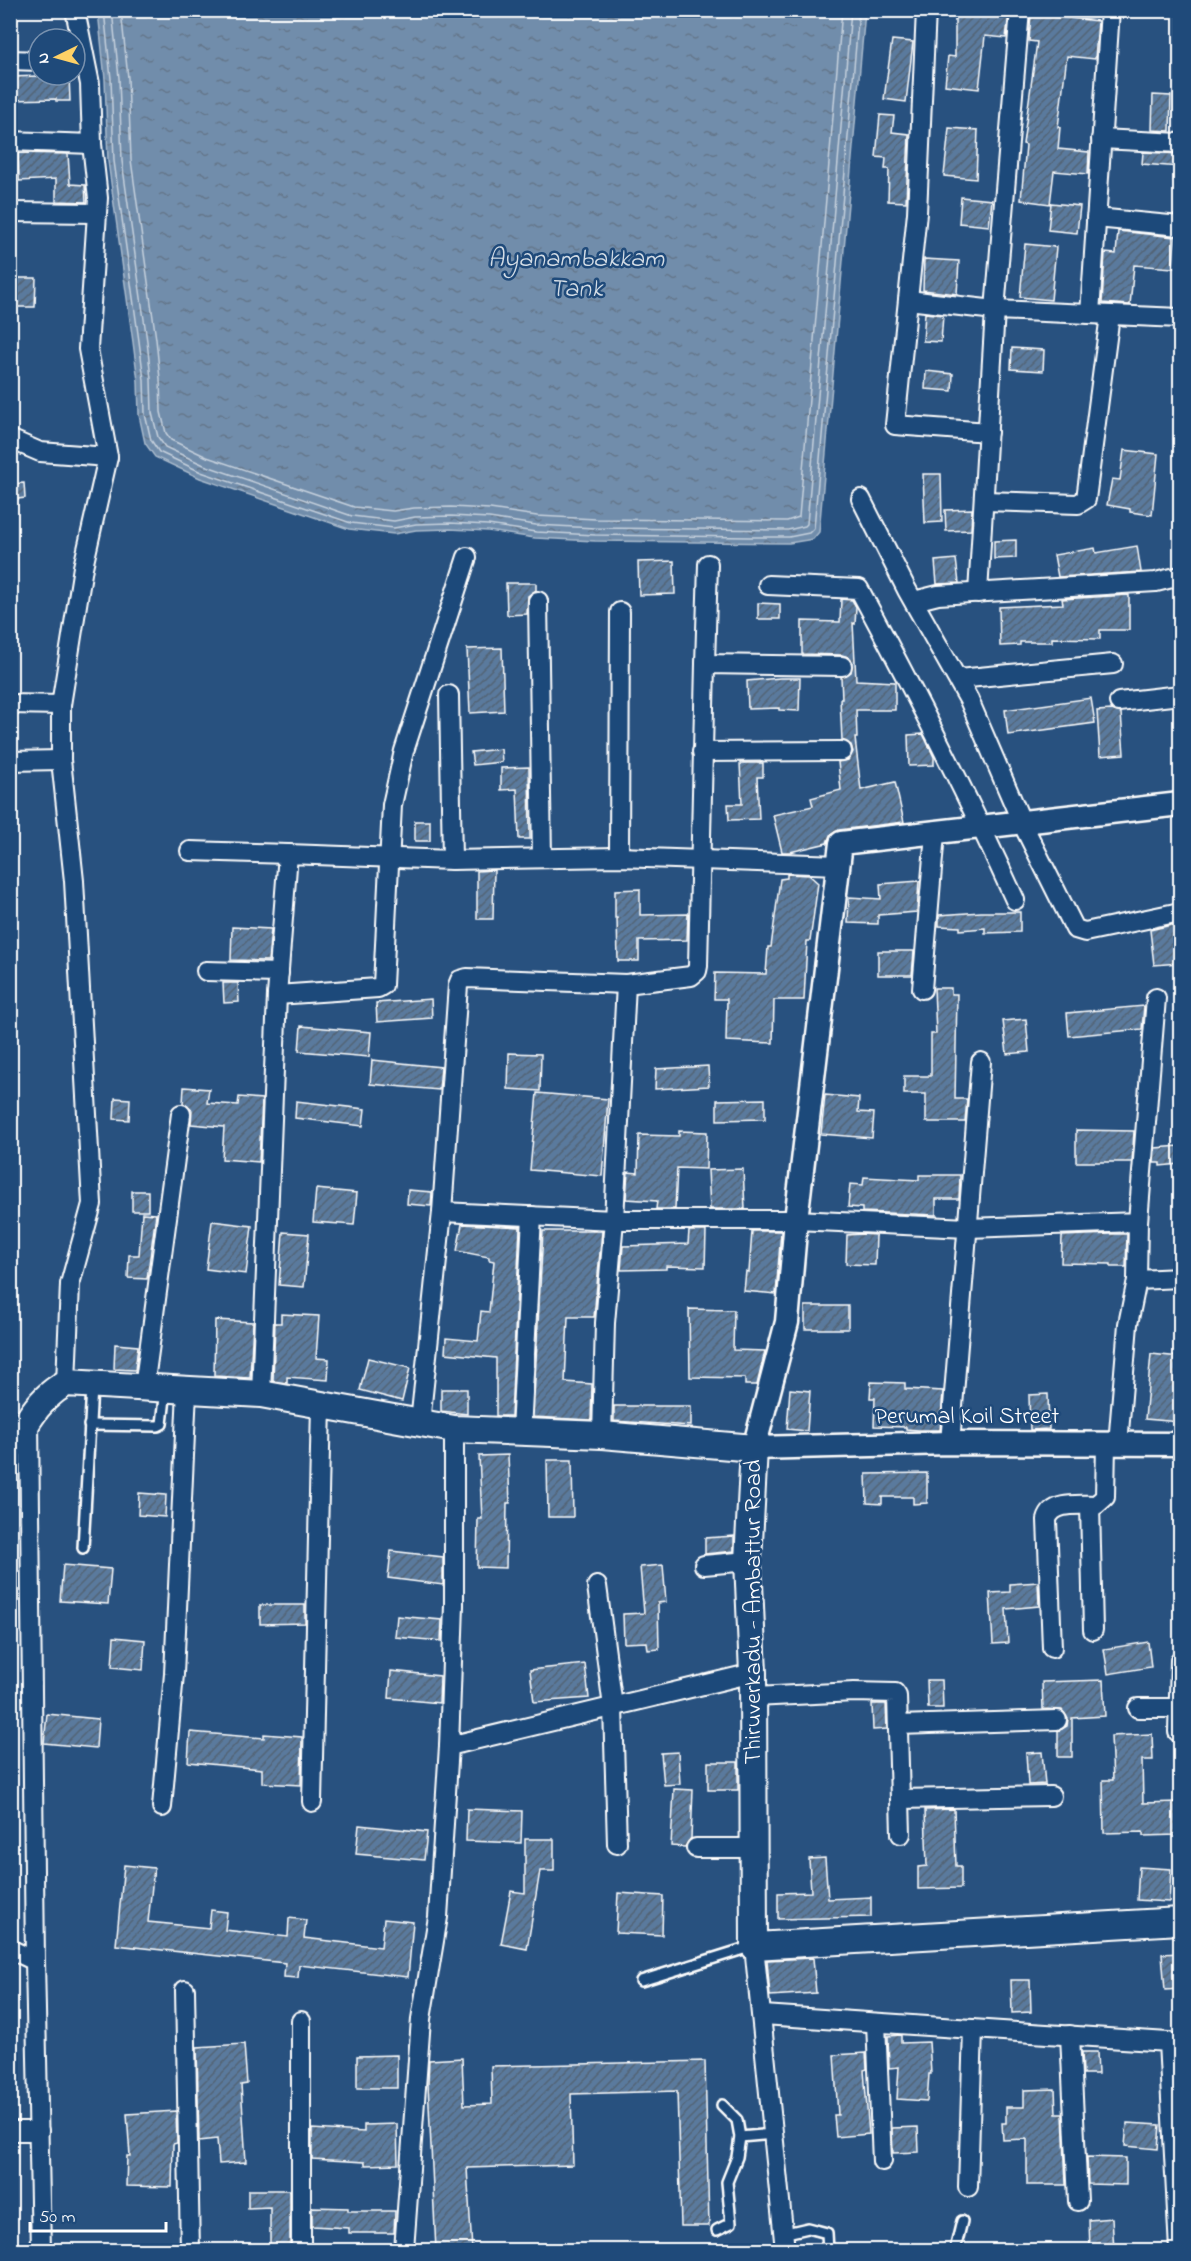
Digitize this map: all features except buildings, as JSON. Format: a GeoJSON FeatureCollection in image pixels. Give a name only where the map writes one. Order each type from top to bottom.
{"type":"FeatureCollection","features":[{"type":"Feature","properties":{"kind":"main road","name":"Thiruverkadu - Ambattur Road"},"geometry":{"type":"LineString","coordinates":[[66,1383],[261,1394],[454,1429],[602,1435],[754,1448],[748,1561],[753,1685],[754,1946]]}},
{"type":"Feature","properties":{"kind":"main road"},"geometry":{"type":"LineString","coordinates":[[10,1447],[16,1442],[41,1402],[53,1390],[66,1383]]}},
{"type":"Feature","properties":{"kind":"main road"},"geometry":{"type":"LineString","coordinates":[[754,1946],[1180,1921]]}},
{"type":"Feature","properties":{"kind":"street"},"geometry":{"type":"LineString","coordinates":[[75,10],[77,27]]}},
{"type":"Feature","properties":{"kind":"street"},"geometry":{"type":"LineString","coordinates":[[926,10],[917,213],[895,425],[988,432]]}},
{"type":"Feature","properties":{"kind":"street"},"geometry":{"type":"LineString","coordinates":[[978,593],[996,310],[1020,10]]}},
{"type":"Feature","properties":{"kind":"street"},"geometry":{"type":"LineString","coordinates":[[1090,314],[1110,10]]}},
{"type":"Feature","properties":{"kind":"street"},"geometry":{"type":"LineString","coordinates":[[10,60],[27,61]]}},
{"type":"Feature","properties":{"kind":"street"},"geometry":{"type":"LineString","coordinates":[[66,1383],[70,1284],[92,1204],[85,1114],[80,960],[61,760],[61,705],[83,567],[108,457],[88,349],[98,198],[92,144],[90,84],[87,77]]}},
{"type":"Feature","properties":{"kind":"street"},"geometry":{"type":"LineString","coordinates":[[1101,139],[1180,143]]}},
{"type":"Feature","properties":{"kind":"street"},"geometry":{"type":"LineString","coordinates":[[10,141],[92,144]]}},
{"type":"Feature","properties":{"kind":"street"},"geometry":{"type":"LineString","coordinates":[[10,212],[97,213]]}},
{"type":"Feature","properties":{"kind":"street"},"geometry":{"type":"LineString","coordinates":[[1096,218],[1180,226]]}},
{"type":"Feature","properties":{"kind":"street"},"geometry":{"type":"LineString","coordinates":[[908,300],[996,310],[1180,318]]}},
{"type":"Feature","properties":{"kind":"street"},"geometry":{"type":"LineString","coordinates":[[984,501],[1078,504],[1086,499],[1110,315]]}},
{"type":"Feature","properties":{"kind":"street"},"geometry":{"type":"LineString","coordinates":[[10,439],[40,452],[108,457]]}},
{"type":"Feature","properties":{"kind":"street"},"geometry":{"type":"LineString","coordinates":[[861,499],[914,601],[969,699],[1023,823],[1076,930],[1085,932],[1180,912]]}},
{"type":"Feature","properties":{"kind":"street"},"geometry":{"type":"LineString","coordinates":[[278,995],[378,988],[383,985],[392,806],[402,759],[467,557]]}},
{"type":"Feature","properties":{"kind":"street"},"geometry":{"type":"LineString","coordinates":[[420,1423],[442,1212],[460,980],[467,978],[626,984],[691,976],[697,971],[708,564]]}},
{"type":"Feature","properties":{"kind":"street"},"geometry":{"type":"LineString","coordinates":[[914,601],[938,595],[1156,582],[1180,576]]}},
{"type":"Feature","properties":{"kind":"street"},"geometry":{"type":"LineString","coordinates":[[768,585],[859,589],[982,827],[1015,900]]}},
{"type":"Feature","properties":{"kind":"street"},"geometry":{"type":"LineString","coordinates":[[538,601],[542,858]]}},
{"type":"Feature","properties":{"kind":"street"},"geometry":{"type":"LineString","coordinates":[[619,857],[620,612]]}},
{"type":"Feature","properties":{"kind":"street"},"geometry":{"type":"LineString","coordinates":[[705,664],[842,666]]}},
{"type":"Feature","properties":{"kind":"street"},"geometry":{"type":"LineString","coordinates":[[958,679],[1113,664]]}},
{"type":"Feature","properties":{"kind":"street"},"geometry":{"type":"LineString","coordinates":[[1119,702],[1180,695]]}},
{"type":"Feature","properties":{"kind":"street"},"geometry":{"type":"LineString","coordinates":[[449,696],[452,860]]}},
{"type":"Feature","properties":{"kind":"street"},"geometry":{"type":"LineString","coordinates":[[10,704],[61,705]]}},
{"type":"Feature","properties":{"kind":"street"},"geometry":{"type":"LineString","coordinates":[[702,752],[842,751]]}},
{"type":"Feature","properties":{"kind":"street"},"geometry":{"type":"LineString","coordinates":[[10,761],[61,760]]}},
{"type":"Feature","properties":{"kind":"street"},"geometry":{"type":"LineString","coordinates":[[754,1448],[787,1322],[796,1220],[841,843],[1180,804]]}},
{"type":"Feature","properties":{"kind":"street"},"geometry":{"type":"LineString","coordinates":[[922,989],[935,833]]}},
{"type":"Feature","properties":{"kind":"street"},"geometry":{"type":"LineString","coordinates":[[190,851],[388,856],[452,860],[619,857],[839,866]]}},
{"type":"Feature","properties":{"kind":"street"},"geometry":{"type":"LineString","coordinates":[[261,1394],[279,973],[288,854]]}},
{"type":"Feature","properties":{"kind":"street"},"geometry":{"type":"LineString","coordinates":[[206,971],[279,973]]}},
{"type":"Feature","properties":{"kind":"street"},"geometry":{"type":"LineString","coordinates":[[602,1435],[605,1323],[614,1220],[626,984]]}},
{"type":"Feature","properties":{"kind":"street"},"geometry":{"type":"LineString","coordinates":[[1052,1648],[1047,1520],[1049,1514],[1057,1507],[1090,1505],[1101,1502],[1104,1497],[1128,1324],[1137,1280],[1138,1222],[1156,998]]}},
{"type":"Feature","properties":{"kind":"street"},"geometry":{"type":"LineString","coordinates":[[950,1443],[981,1062]]}},
{"type":"Feature","properties":{"kind":"street"},"geometry":{"type":"LineString","coordinates":[[162,1807],[174,1674],[166,1389],[181,1114]]}},
{"type":"Feature","properties":{"kind":"street"},"geometry":{"type":"LineString","coordinates":[[442,1212],[614,1220],[796,1220],[968,1228],[1138,1222]]}},
{"type":"Feature","properties":{"kind":"street"},"geometry":{"type":"LineString","coordinates":[[521,1432],[532,1216]]}},
{"type":"Feature","properties":{"kind":"street"},"geometry":{"type":"LineString","coordinates":[[1137,1280],[1180,1278]]}},
{"type":"Feature","properties":{"kind":"street"},"geometry":{"type":"LineString","coordinates":[[312,1802],[321,1405]]}},
{"type":"Feature","properties":{"kind":"street"},"geometry":{"type":"LineString","coordinates":[[29,1419],[35,1961],[41,2250]]}},
{"type":"Feature","properties":{"kind":"street"},"geometry":{"type":"LineString","coordinates":[[404,2250],[421,2019],[438,1917],[449,1746],[454,1605],[454,1429]]}},
{"type":"Feature","properties":{"kind":"street","name":"Perumal Koil Street"},"geometry":{"type":"LineString","coordinates":[[754,1448],[950,1443],[1180,1444]]}},
{"type":"Feature","properties":{"kind":"street"},"geometry":{"type":"LineString","coordinates":[[1090,1505],[1093,1629]]}},
{"type":"Feature","properties":{"kind":"street"},"geometry":{"type":"LineString","coordinates":[[704,1564],[748,1561]]}},
{"type":"Feature","properties":{"kind":"street"},"geometry":{"type":"LineString","coordinates":[[597,1586],[613,1707],[617,1844]]}},
{"type":"Feature","properties":{"kind":"street"},"geometry":{"type":"LineString","coordinates":[[1178,1732],[1180,1660]]}},
{"type":"Feature","properties":{"kind":"street"},"geometry":{"type":"LineString","coordinates":[[449,1746],[613,1707],[753,1685],[890,1691],[895,1692],[897,1696],[901,1834]]}},
{"type":"Feature","properties":{"kind":"street"},"geometry":{"type":"LineString","coordinates":[[1138,1708],[1179,1708]]}},
{"type":"Feature","properties":{"kind":"street"},"geometry":{"type":"LineString","coordinates":[[898,1725],[1058,1720]]}},
{"type":"Feature","properties":{"kind":"street"},"geometry":{"type":"LineString","coordinates":[[900,1799],[1051,1796]]}},
{"type":"Feature","properties":{"kind":"street"},"geometry":{"type":"LineString","coordinates":[[696,1848],[755,1848]]}},
{"type":"Feature","properties":{"kind":"street"},"geometry":{"type":"LineString","coordinates":[[754,1946],[763,2015],[783,2246]]}},
{"type":"Feature","properties":{"kind":"street"},"geometry":{"type":"LineString","coordinates":[[10,1949],[35,1961]]}},
{"type":"Feature","properties":{"kind":"street"},"geometry":{"type":"LineString","coordinates":[[185,1990],[190,2250]]}},
{"type":"Feature","properties":{"kind":"street"},"geometry":{"type":"LineString","coordinates":[[763,2015],[1174,2042],[1179,2250]]}},
{"type":"Feature","properties":{"kind":"street"},"geometry":{"type":"LineString","coordinates":[[301,2021],[301,2250]]}},
{"type":"Feature","properties":{"kind":"street"},"geometry":{"type":"LineString","coordinates":[[876,2023],[882,2161]]}},
{"type":"Feature","properties":{"kind":"street"},"geometry":{"type":"LineString","coordinates":[[968,2187],[973,2029]]}},
{"type":"Feature","properties":{"kind":"street"},"geometry":{"type":"LineString","coordinates":[[1070,2035],[1078,2201]]}},
{"type":"Feature","properties":{"kind":"street"},"geometry":{"type":"LineString","coordinates":[[10,2131],[39,2131]]}},
{"type":"Feature","properties":{"kind":"lane"},"geometry":{"type":"LineString","coordinates":[[83,1548],[92,1384]]}},
{"type":"Feature","properties":{"kind":"lane"},"geometry":{"type":"LineString","coordinates":[[89,1425],[158,1426],[164,1419],[166,1389]]}},
{"type":"Feature","properties":{"kind":"lane"},"geometry":{"type":"LineString","coordinates":[[641,1981],[754,1946]]}},
{"type":"Feature","properties":{"kind":"lane"},"geometry":{"type":"LineString","coordinates":[[717,2230],[731,2223],[727,2182],[737,2157],[740,2137],[737,2120],[722,2105]]}},
{"type":"Feature","properties":{"kind":"lane"},"geometry":{"type":"LineString","coordinates":[[740,2137],[773,2134]]}},
{"type":"Feature","properties":{"kind":"lane"},"geometry":{"type":"LineString","coordinates":[[955,2250],[962,2221]]}},
{"type":"Feature","properties":{"kind":"lane"},"geometry":{"type":"LineString","coordinates":[[783,2246],[808,2228],[827,2232],[828,2250]]}},
{"type":"Feature","properties":{"kind":"water","name":"Ayanambakkam Tank"},"geometry":{"type":"Polygon","coordinates":[[[98,11],[865,11],[819,532],[813,539],[789,543],[595,541],[535,538],[488,531],[450,529],[416,530],[394,534],[349,529],[200,478],[155,457],[145,443],[139,415],[138,381],[108,161],[105,79],[98,11]]]}}]}
